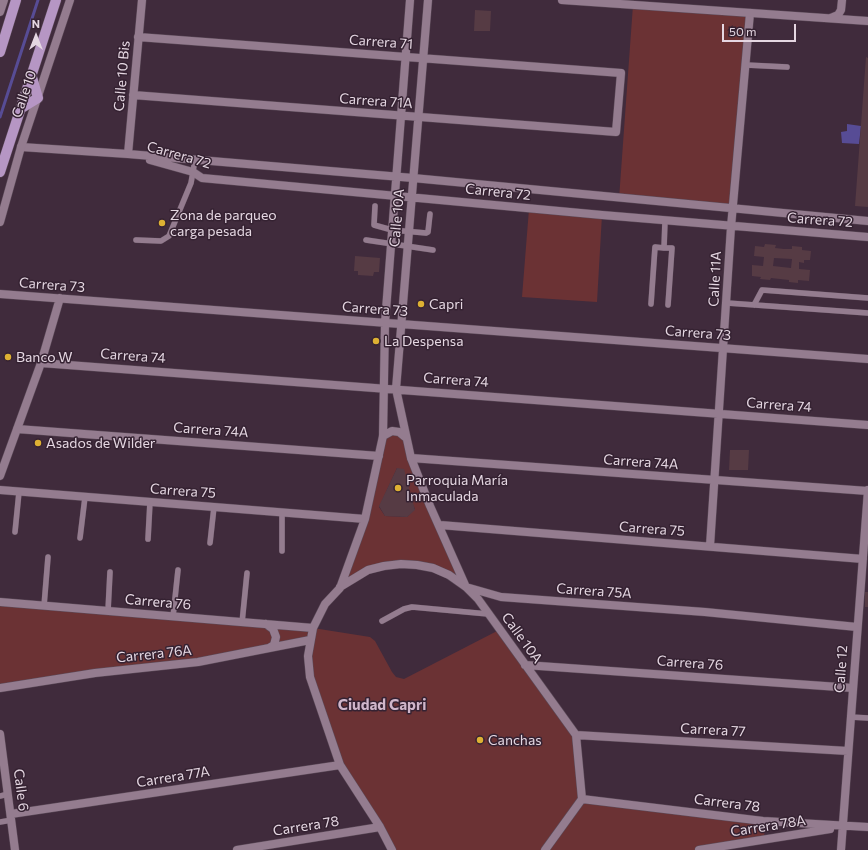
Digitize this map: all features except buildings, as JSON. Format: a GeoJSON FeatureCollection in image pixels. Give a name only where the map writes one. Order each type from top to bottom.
{"type":"FeatureCollection","features":[{"type":"Feature","properties":{"kind":"main road"},"geometry":{"type":"LineString","coordinates":[[1,47],[4,27],[16,0]]}},
{"type":"Feature","properties":{"kind":"main road","name":"Calle 10"},"geometry":{"type":"LineString","coordinates":[[0,172],[56,0]]}},
{"type":"Feature","properties":{"kind":"main road"},"geometry":{"type":"LineString","coordinates":[[20,109],[38,98],[31,74]]}},
{"type":"Feature","properties":{"kind":"street"},"geometry":{"type":"LineString","coordinates":[[0,12],[4,0]]}},
{"type":"Feature","properties":{"kind":"street","name":"Calle 10"},"geometry":{"type":"LineString","coordinates":[[0,222],[21,147],[70,0]]}},
{"type":"Feature","properties":{"kind":"street"},"geometry":{"type":"LineString","coordinates":[[52,57],[77,0]]}},
{"type":"Feature","properties":{"kind":"street","name":"Calle 10 Bis"},"geometry":{"type":"LineString","coordinates":[[128,154],[142,0]]}},
{"type":"Feature","properties":{"kind":"street","name":"Calle 10A"},"geometry":{"type":"LineString","coordinates":[[391,848],[380,827],[340,765],[310,677],[308,656],[313,628],[325,604],[340,588],[364,519],[379,456],[382,436],[385,323],[410,0]]}},
{"type":"Feature","properties":{"kind":"street","name":"Calle 10A"},"geometry":{"type":"LineString","coordinates":[[428,0],[396,389],[405,437],[411,458],[430,506],[440,525],[466,587],[478,599],[576,735]]}},
{"type":"Feature","properties":{"kind":"street"},"geometry":{"type":"LineString","coordinates":[[562,0],[868,21]]}},
{"type":"Feature","properties":{"kind":"street"},"geometry":{"type":"LineString","coordinates":[[828,18],[838,15],[843,5],[842,0]]}},
{"type":"Feature","properties":{"kind":"street","name":"Calle 11A"},"geometry":{"type":"LineString","coordinates":[[710,546],[731,227],[734,209],[750,13]]}},
{"type":"Feature","properties":{"kind":"street","name":"Carrera 71"},"geometry":{"type":"LineString","coordinates":[[138,37],[621,73],[616,132]]}},
{"type":"Feature","properties":{"kind":"street","name":"Carrera 71A"},"geometry":{"type":"LineString","coordinates":[[133,96],[616,132]]}},
{"type":"Feature","properties":{"kind":"street","name":"Carrera 72"},"geometry":{"type":"LineString","coordinates":[[21,147],[128,154],[396,176],[868,221]]}},
{"type":"Feature","properties":{"kind":"street","name":"Carrera 72"},"geometry":{"type":"LineString","coordinates":[[128,154],[193,172],[202,178],[412,196],[731,227],[868,237]]}},
{"type":"Feature","properties":{"kind":"street","name":"Carrera 73"},"geometry":{"type":"LineString","coordinates":[[0,294],[868,359]]}},
{"type":"Feature","properties":{"kind":"street"},"geometry":{"type":"LineString","coordinates":[[0,476],[41,363],[60,298]]}},
{"type":"Feature","properties":{"kind":"street","name":"Carrera 74"},"geometry":{"type":"LineString","coordinates":[[41,363],[384,387],[868,425]]}},
{"type":"Feature","properties":{"kind":"street","name":"Carrera 74A"},"geometry":{"type":"LineString","coordinates":[[17,429],[379,456]]}},
{"type":"Feature","properties":{"kind":"street"},"geometry":{"type":"LineString","coordinates":[[382,436],[392,431],[399,432],[405,437]]}},
{"type":"Feature","properties":{"kind":"street","name":"Carrera 74A"},"geometry":{"type":"LineString","coordinates":[[411,458],[868,491]]}},
{"type":"Feature","properties":{"kind":"street","name":"Carrera 75"},"geometry":{"type":"LineString","coordinates":[[0,490],[364,519]]}},
{"type":"Feature","properties":{"kind":"street","name":"Calle 12"},"geometry":{"type":"LineString","coordinates":[[841,850],[858,627],[865,580],[863,559],[868,491]]}},
{"type":"Feature","properties":{"kind":"street","name":"Carrera 75"},"geometry":{"type":"LineString","coordinates":[[440,525],[863,559]]}},
{"type":"Feature","properties":{"kind":"street","name":"Carrera 75A"},"geometry":{"type":"LineString","coordinates":[[340,588],[353,578],[368,570],[401,564],[417,565],[433,568],[449,575],[466,587],[501,597],[705,612],[858,627]]}},
{"type":"Feature","properties":{"kind":"street","name":"Carrera 76"},"geometry":{"type":"LineString","coordinates":[[0,602],[313,628]]}},
{"type":"Feature","properties":{"kind":"street"},"geometry":{"type":"LineString","coordinates":[[266,624],[273,629],[276,637],[274,645],[268,649]]}},
{"type":"Feature","properties":{"kind":"street","name":"Carrera 76A"},"geometry":{"type":"LineString","coordinates":[[0,688],[95,673],[198,662],[310,640]]}},
{"type":"Feature","properties":{"kind":"street","name":"Carrera 76"},"geometry":{"type":"LineString","coordinates":[[525,665],[853,688]]}},
{"type":"Feature","properties":{"kind":"street","name":"Calle 6"},"geometry":{"type":"LineString","coordinates":[[0,734],[4,795],[11,817],[15,850]]}},
{"type":"Feature","properties":{"kind":"street"},"geometry":{"type":"LineString","coordinates":[[545,850],[582,799],[576,735]]}},
{"type":"Feature","properties":{"kind":"street","name":"Carrera 77"},"geometry":{"type":"LineString","coordinates":[[576,735],[848,751]]}},
{"type":"Feature","properties":{"kind":"street","name":"Carrera 77A"},"geometry":{"type":"LineString","coordinates":[[11,817],[340,765]]}},
{"type":"Feature","properties":{"kind":"street","name":"Carrera 78"},"geometry":{"type":"LineString","coordinates":[[582,799],[763,821],[842,827],[868,827]]}},
{"type":"Feature","properties":{"kind":"street","name":"Carrera 78"},"geometry":{"type":"LineString","coordinates":[[236,850],[380,827]]}},
{"type":"Feature","properties":{"kind":"street","name":"Carrera 78A"},"geometry":{"type":"LineString","coordinates":[[699,850],[842,827]]}},
{"type":"Feature","properties":{"kind":"street"},"geometry":{"type":"LineString","coordinates":[[391,848],[399,850]]}},
{"type":"Feature","properties":{"kind":"lane"},"geometry":{"type":"LineString","coordinates":[[746,65],[787,67]]}},
{"type":"Feature","properties":{"kind":"lane"},"geometry":{"type":"LineString","coordinates":[[136,240],[161,241],[169,236],[191,183],[195,160]]}},
{"type":"Feature","properties":{"kind":"lane"},"geometry":{"type":"LineString","coordinates":[[375,206],[374,225],[392,230],[428,233],[430,214]]}},
{"type":"Feature","properties":{"kind":"lane"},"geometry":{"type":"LineString","coordinates":[[664,248],[665,221]]}},
{"type":"Feature","properties":{"kind":"lane"},"geometry":{"type":"LineString","coordinates":[[366,240],[408,248],[433,250]]}},
{"type":"Feature","properties":{"kind":"lane"},"geometry":{"type":"LineString","coordinates":[[651,304],[655,247],[672,248],[668,305]]}},
{"type":"Feature","properties":{"kind":"lane"},"geometry":{"type":"LineString","coordinates":[[754,305],[762,290],[868,298]]}},
{"type":"Feature","properties":{"kind":"lane"},"geometry":{"type":"LineString","coordinates":[[727,303],[868,313]]}},
{"type":"Feature","properties":{"kind":"lane"},"geometry":{"type":"LineString","coordinates":[[15,532],[19,492]]}},
{"type":"Feature","properties":{"kind":"lane"},"geometry":{"type":"LineString","coordinates":[[80,538],[84,497]]}},
{"type":"Feature","properties":{"kind":"lane"},"geometry":{"type":"LineString","coordinates":[[148,540],[150,502]]}},
{"type":"Feature","properties":{"kind":"lane"},"geometry":{"type":"LineString","coordinates":[[210,543],[214,507]]}},
{"type":"Feature","properties":{"kind":"lane"},"geometry":{"type":"LineString","coordinates":[[282,512],[282,550]]}},
{"type":"Feature","properties":{"kind":"lane"},"geometry":{"type":"LineString","coordinates":[[44,606],[48,557]]}},
{"type":"Feature","properties":{"kind":"lane"},"geometry":{"type":"LineString","coordinates":[[173,617],[178,570]]}},
{"type":"Feature","properties":{"kind":"lane"},"geometry":{"type":"LineString","coordinates":[[108,611],[110,572]]}},
{"type":"Feature","properties":{"kind":"lane"},"geometry":{"type":"LineString","coordinates":[[242,622],[247,573]]}},
{"type":"Feature","properties":{"kind":"lane"},"geometry":{"type":"LineString","coordinates":[[382,621],[404,609],[412,607],[488,614]]}},
{"type":"Feature","properties":{"kind":"lane"},"geometry":{"type":"LineString","coordinates":[[850,717],[868,718]]}},
{"type":"Feature","properties":{"kind":"lane"},"geometry":{"type":"LineString","coordinates":[[0,822],[11,817]]}},
{"type":"Feature","properties":{"kind":"shaded area"},"geometry":{"type":"Polygon","coordinates":[[[633,5],[750,13],[734,209],[619,199],[633,5]]]}},
{"type":"Feature","properties":{"kind":"shaded area"},"geometry":{"type":"Polygon","coordinates":[[[847,124],[861,126],[859,144],[842,143],[841,132],[847,131],[847,124]]]}},
{"type":"Feature","properties":{"kind":"shaded area"},"geometry":{"type":"Polygon","coordinates":[[[529,209],[602,215],[597,302],[522,297],[529,209]]]}},
{"type":"Feature","properties":{"kind":"shaded area"},"geometry":{"type":"Polygon","coordinates":[[[403,434],[466,587],[433,568],[384,566],[340,588],[365,519],[383,436],[403,434]],[[397,468],[379,507],[385,516],[407,517],[415,509],[397,468]]]}},
{"type":"Feature","properties":{"kind":"shaded area"},"geometry":{"type":"Polygon","coordinates":[[[0,602],[313,628],[370,637],[375,641],[396,677],[404,679],[499,630],[576,735],[583,799],[765,825],[764,837],[699,850],[392,850],[340,765],[316,696],[310,641],[198,662],[0,688],[0,602]]]}},
{"type":"Feature","properties":{"kind":"waterway"},"geometry":{"type":"LineString","coordinates":[[0,117],[38,0]]}},
{"type":"Feature","properties":{"kind":"place","name":"Zona de parqueo carga pesada"},"geometry":{"type":"Point","coordinates":[162,223]}},
{"type":"Feature","properties":{"kind":"place","name":"Capri"},"geometry":{"type":"Point","coordinates":[421,304]}},
{"type":"Feature","properties":{"kind":"place","name":"La Despensa"},"geometry":{"type":"Point","coordinates":[376,341]}},
{"type":"Feature","properties":{"kind":"place","name":"Banco W"},"geometry":{"type":"Point","coordinates":[8,357]}},
{"type":"Feature","properties":{"kind":"place","name":"Asados de Wilder"},"geometry":{"type":"Point","coordinates":[38,443]}},
{"type":"Feature","properties":{"kind":"place","name":"Parroquia María Inmaculada"},"geometry":{"type":"Point","coordinates":[398,488]}},
{"type":"Feature","properties":{"kind":"place","name":"Canchas"},"geometry":{"type":"Point","coordinates":[480,740]}},
{"type":"Feature","properties":{"kind":"district","name":"Ciudad Capri"},"geometry":{"type":"Point","coordinates":[382,705]}}]}
